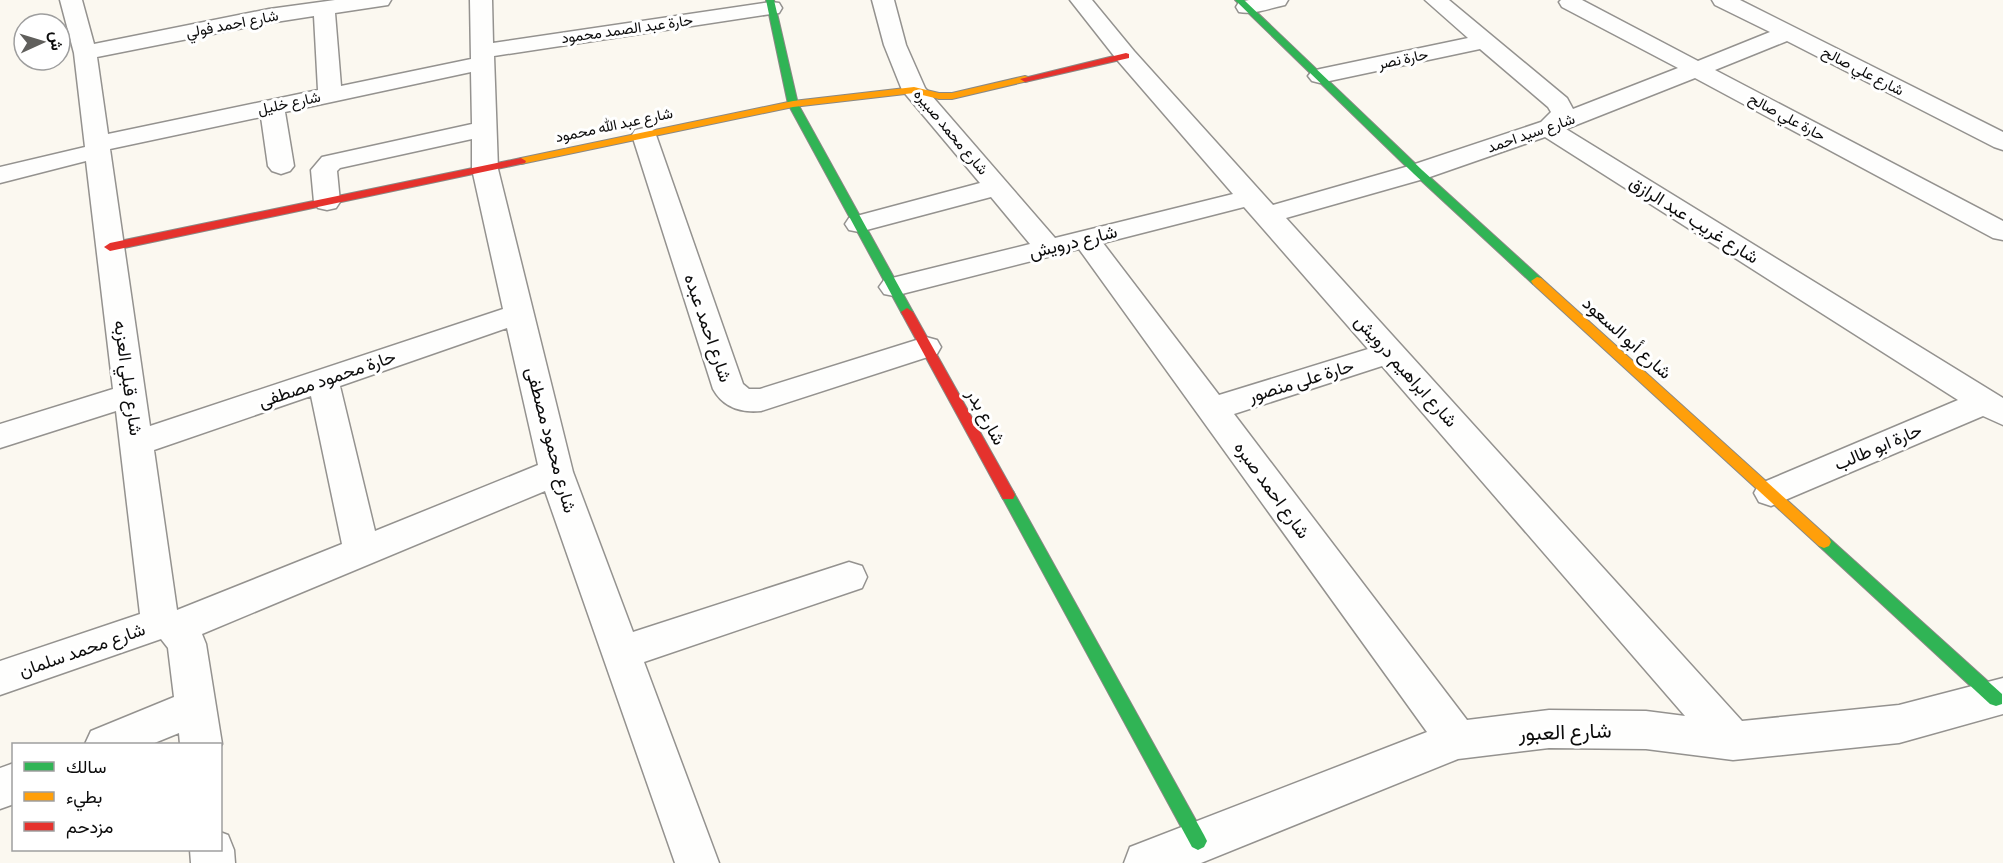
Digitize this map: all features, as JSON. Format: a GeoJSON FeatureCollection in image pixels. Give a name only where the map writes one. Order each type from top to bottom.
{"type":"FeatureCollection","features":[{"type":"Feature","properties":{"kind":"street","name":"شارع قبلي العزبه"},"geometry":{"type":"LineString","coordinates":[[71,0],[85,53],[158,612],[187,644],[199,726]]}},
{"type":"Feature","properties":{"kind":"street","name":"شارع احمد فولي"},"geometry":{"type":"LineString","coordinates":[[85,53],[268,8],[324,8],[380,0]]}},
{"type":"Feature","properties":{"kind":"street","name":"شارع محمود مصطفى"},"geometry":{"type":"LineString","coordinates":[[481,0],[484,169],[556,472],[698,863]]}},
{"type":"Feature","properties":{"kind":"street","name":"شارع محمد صبيره"},"geometry":{"type":"LineString","coordinates":[[883,0],[895,45],[914,90],[1049,248]]}},
{"type":"Feature","properties":{"kind":"street","name":"شارع ابراهيم درويش"},"geometry":{"type":"LineString","coordinates":[[1081,0],[1126,56],[1733,741]]}},
{"type":"Feature","properties":{"kind":"street"},"geometry":{"type":"LineString","coordinates":[[1243,3],[1277,0]]}},
{"type":"Feature","properties":{"kind":"street"},"geometry":{"type":"LineString","coordinates":[[1436,0],[1558,103],[1564,114],[1552,123],[1552,126]]}},
{"type":"Feature","properties":{"kind":"street","name":"شارع علي صالح"},"geometry":{"type":"LineString","coordinates":[[1723,0],[2003,142]]}},
{"type":"Feature","properties":{"kind":"street","name":"حارة علي صالح"},"geometry":{"type":"LineString","coordinates":[[1570,2],[2003,232]]}},
{"type":"Feature","properties":{"kind":"street","name":"شارع أبو السعود"},"geometry":{"type":"LineString","coordinates":[[1243,3],[1418,172],[1999,697]]}},
{"type":"Feature","properties":{"kind":"street","name":"حارة عبد الصمد محمود"},"geometry":{"type":"LineString","coordinates":[[482,57],[771,4]]}},
{"type":"Feature","properties":{"kind":"street","name":"شارع بدر"},"geometry":{"type":"LineString","coordinates":[[771,4],[793,104],[1198,841]]}},
{"type":"Feature","properties":{"kind":"street"},"geometry":{"type":"LineString","coordinates":[[324,8],[330,95]]}},
{"type":"Feature","properties":{"kind":"street","name":"شارع سيد احمد"},"geometry":{"type":"LineString","coordinates":[[1260,206],[1418,172],[1552,126],[1788,33]]}},
{"type":"Feature","properties":{"kind":"street","name":"حارة نصر"},"geometry":{"type":"LineString","coordinates":[[1320,76],[1486,41]]}},
{"type":"Feature","properties":{"kind":"street","name":"شارع عبد الله محمود"},"geometry":{"type":"LineString","coordinates":[[110,247],[793,104],[914,90],[939,96],[952,96],[1126,56]]}},
{"type":"Feature","properties":{"kind":"street","name":"شارع خليل"},"geometry":{"type":"LineString","coordinates":[[0,175],[97,147],[330,95],[482,57]]}},
{"type":"Feature","properties":{"kind":"street"},"geometry":{"type":"LineString","coordinates":[[272,107],[281,166]]}},
{"type":"Feature","properties":{"kind":"street","name":"شارع غريب عبد الرازق"},"geometry":{"type":"LineString","coordinates":[[1552,126],[1556,134],[1994,408]]}},
{"type":"Feature","properties":{"kind":"street"},"geometry":{"type":"LineString","coordinates":[[327,202],[324,170],[331,162],[484,129]]}},
{"type":"Feature","properties":{"kind":"street","name":"شارع احمد عبده"},"geometry":{"type":"LineString","coordinates":[[644,135],[729,389],[734,395],[751,401],[761,400],[926,347]]}},
{"type":"Feature","properties":{"kind":"street"},"geometry":{"type":"LineString","coordinates":[[859,224],[997,187]]}},
{"type":"Feature","properties":{"kind":"street","name":"شارع درويش"},"geometry":{"type":"LineString","coordinates":[[894,286],[1086,238],[1260,206]]}},
{"type":"Feature","properties":{"kind":"street","name":"شارع احمد صبره"},"geometry":{"type":"LineString","coordinates":[[1086,238],[1457,740]]}},
{"type":"Feature","properties":{"kind":"street","name":"حارة محمود مصطفى"},"geometry":{"type":"LineString","coordinates":[[136,443],[518,314]]}},
{"type":"Feature","properties":{"kind":"street","name":"حارة على منصور"},"geometry":{"type":"LineString","coordinates":[[1213,410],[1390,354]]}},
{"type":"Feature","properties":{"kind":"street"},"geometry":{"type":"LineString","coordinates":[[323,380],[362,552]]}},
{"type":"Feature","properties":{"kind":"street"},"geometry":{"type":"LineString","coordinates":[[0,436],[130,395]]}},
{"type":"Feature","properties":{"kind":"street","name":"حارة ابو طالب"},"geometry":{"type":"LineString","coordinates":[[1771,493],[1994,408]]}},
{"type":"Feature","properties":{"kind":"street","name":"شارع محمد سلمان"},"geometry":{"type":"LineString","coordinates":[[0,678],[170,625],[362,552],[556,472]]}},
{"type":"Feature","properties":{"kind":"street"},"geometry":{"type":"LineString","coordinates":[[621,653],[849,577]]}},
{"type":"Feature","properties":{"kind":"street","name":"شارع العبور"},"geometry":{"type":"LineString","coordinates":[[1146,863],[1457,740],[1549,729],[1646,730],[1733,741],[1899,724],[1999,697]]}},
{"type":"Feature","properties":{"kind":"street"},"geometry":{"type":"LineString","coordinates":[[111,743],[199,726]]}},
{"type":"Feature","properties":{"kind":"traffic: fast"},"geometry":{"type":"LineString","coordinates":[[770,0],[793,104],[907,312]]}},
{"type":"Feature","properties":{"kind":"traffic: fast"},"geometry":{"type":"LineString","coordinates":[[1239,0],[1418,172],[1537,281]]}},
{"type":"Feature","properties":{"kind":"traffic: fast"},"geometry":{"type":"LineString","coordinates":[[1008,495],[1198,841]]}},
{"type":"Feature","properties":{"kind":"traffic: fast"},"geometry":{"type":"LineString","coordinates":[[1824,542],[1996,699]]}},
{"type":"Feature","properties":{"kind":"traffic: slow"},"geometry":{"type":"LineString","coordinates":[[521,161],[793,104],[914,90],[939,96],[952,96],[1025,79]]}},
{"type":"Feature","properties":{"kind":"traffic: slow"},"geometry":{"type":"LineString","coordinates":[[1537,281],[1824,542]]}},
{"type":"Feature","properties":{"kind":"traffic: jam"},"geometry":{"type":"LineString","coordinates":[[1025,79],[1126,56]]}},
{"type":"Feature","properties":{"kind":"traffic: jam"},"geometry":{"type":"LineString","coordinates":[[110,247],[521,161]]}},
{"type":"Feature","properties":{"kind":"traffic: jam"},"geometry":{"type":"LineString","coordinates":[[907,312],[1008,495]]}}]}
